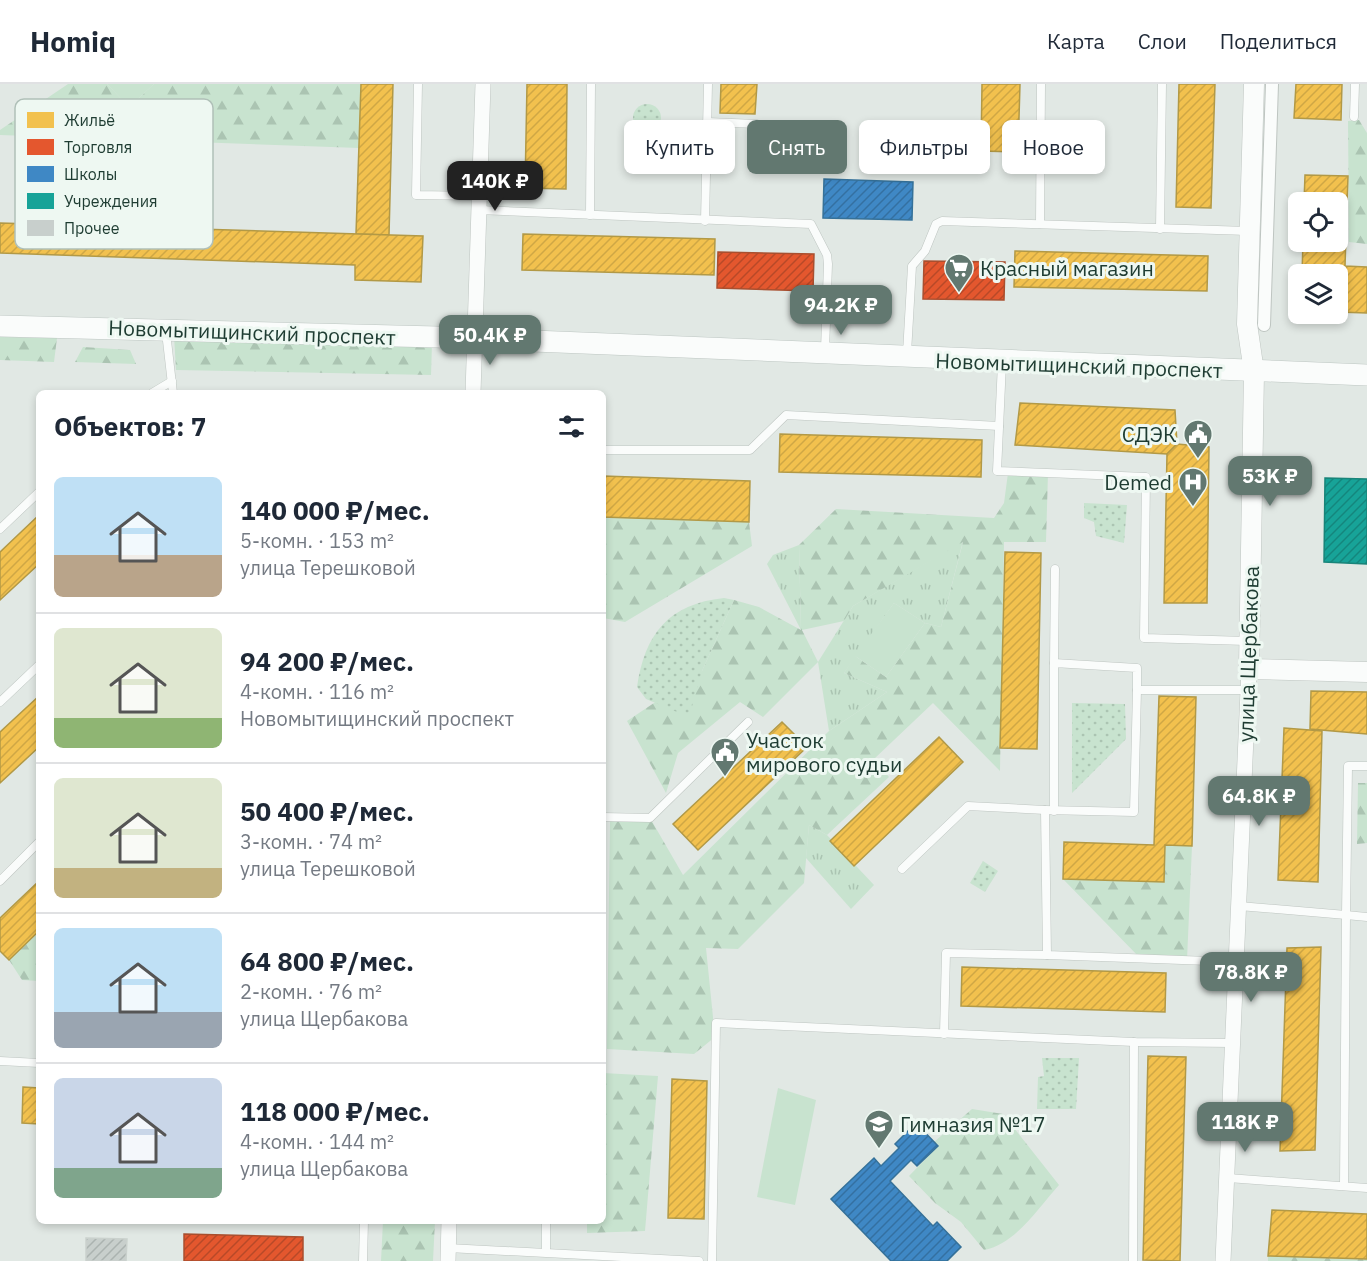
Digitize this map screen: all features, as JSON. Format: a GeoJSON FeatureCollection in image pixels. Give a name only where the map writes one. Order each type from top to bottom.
{"type":"FeatureCollection","features":[{"type":"Feature","properties":{"kind":"main road","name":"Новомытищинский проспект"},"geometry":{"type":"LineString","coordinates":[[0,326],[475,339],[1367,375]]}},
{"type":"Feature","properties":{"kind":"street"},"geometry":{"type":"LineString","coordinates":[[473,390],[483,84]]}},
{"type":"Feature","properties":{"kind":"street","name":"улица Щербакова"},"geometry":{"type":"LineString","coordinates":[[1223,1261],[1250,641],[1254,372],[1247,324],[1254,84]]}},
{"type":"Feature","properties":{"kind":"street"},"geometry":{"type":"LineString","coordinates":[[1264,325],[1272,84]]}},
{"type":"Feature","properties":{"kind":"street"},"geometry":{"type":"LineString","coordinates":[[1249,669],[1367,672]]}},
{"type":"Feature","properties":{"kind":"street"},"geometry":{"type":"LineString","coordinates":[[448,1255],[449,1224]]}},
{"type":"Feature","properties":{"kind":"lane"},"geometry":{"type":"LineString","coordinates":[[418,84],[416,195],[590,215],[811,224],[827,255],[828,264],[825,354]]}},
{"type":"Feature","properties":{"kind":"lane"},"geometry":{"type":"LineString","coordinates":[[590,215],[591,84]]}},
{"type":"Feature","properties":{"kind":"lane"},"geometry":{"type":"LineString","coordinates":[[707,120],[708,84]]}},
{"type":"Feature","properties":{"kind":"lane"},"geometry":{"type":"LineString","coordinates":[[1040,224],[1041,84]]}},
{"type":"Feature","properties":{"kind":"lane"},"geometry":{"type":"LineString","coordinates":[[1160,229],[1162,84]]}},
{"type":"Feature","properties":{"kind":"lane"},"geometry":{"type":"LineString","coordinates":[[1354,117],[1355,84]]}},
{"type":"Feature","properties":{"kind":"lane"},"geometry":{"type":"LineString","coordinates":[[705,221],[706,174]]}},
{"type":"Feature","properties":{"kind":"lane"},"geometry":{"type":"LineString","coordinates":[[907,358],[912,267],[925,251],[936,224],[942,221],[1251,231]]}},
{"type":"Feature","properties":{"kind":"lane"},"geometry":{"type":"LineString","coordinates":[[166,329],[173,390]]}},
{"type":"Feature","properties":{"kind":"lane"},"geometry":{"type":"LineString","coordinates":[[1002,361],[998,471],[1146,477],[1144,638],[1250,641]]}},
{"type":"Feature","properties":{"kind":"lane"},"geometry":{"type":"LineString","coordinates":[[157,390],[172,381]]}},
{"type":"Feature","properties":{"kind":"lane"},"geometry":{"type":"LineString","coordinates":[[606,450],[750,450],[786,415],[999,426]]}},
{"type":"Feature","properties":{"kind":"lane"},"geometry":{"type":"LineString","coordinates":[[0,529],[36,495]]}},
{"type":"Feature","properties":{"kind":"lane"},"geometry":{"type":"LineString","coordinates":[[1047,955],[1055,569]]}},
{"type":"Feature","properties":{"kind":"lane"},"geometry":{"type":"LineString","coordinates":[[902,869],[968,806],[1049,811],[1134,812],[1137,668],[1054,663]]}},
{"type":"Feature","properties":{"kind":"lane"},"geometry":{"type":"LineString","coordinates":[[0,702],[36,668]]}},
{"type":"Feature","properties":{"kind":"lane"},"geometry":{"type":"LineString","coordinates":[[1137,690],[1248,690]]}},
{"type":"Feature","properties":{"kind":"lane"},"geometry":{"type":"LineString","coordinates":[[606,817],[650,818],[748,722]]}},
{"type":"Feature","properties":{"kind":"lane"},"geometry":{"type":"LineString","coordinates":[[1344,1186],[1348,766],[1367,766]]}},
{"type":"Feature","properties":{"kind":"lane"},"geometry":{"type":"LineString","coordinates":[[0,881],[36,845]]}},
{"type":"Feature","properties":{"kind":"lane"},"geometry":{"type":"LineString","coordinates":[[1239,906],[1367,917]]}},
{"type":"Feature","properties":{"kind":"lane"},"geometry":{"type":"LineString","coordinates":[[945,1034],[946,953],[1236,962]]}},
{"type":"Feature","properties":{"kind":"lane"},"geometry":{"type":"LineString","coordinates":[[712,1261],[716,1023],[1134,1042],[1233,1043]]}},
{"type":"Feature","properties":{"kind":"lane"},"geometry":{"type":"LineString","coordinates":[[1133,1261],[1134,1042]]}},
{"type":"Feature","properties":{"kind":"lane"},"geometry":{"type":"LineString","coordinates":[[0,1061],[36,1063]]}},
{"type":"Feature","properties":{"kind":"lane"},"geometry":{"type":"LineString","coordinates":[[1227,1178],[1367,1188]]}},
{"type":"Feature","properties":{"kind":"lane"},"geometry":{"type":"LineString","coordinates":[[363,1261],[364,1224]]}},
{"type":"Feature","properties":{"kind":"lane"},"geometry":{"type":"LineString","coordinates":[[546,1224],[546,1252]]}},
{"type":"Feature","properties":{"kind":"lane"},"geometry":{"type":"LineString","coordinates":[[448,1255],[546,1252],[699,1261]]}},
{"type":"Feature","properties":{"kind":"green space"},"geometry":{"type":"Polygon","coordinates":[[[68,84],[107,84],[121,99],[46,99],[68,84]]]}},
{"type":"Feature","properties":{"kind":"green space"},"geometry":{"type":"Polygon","coordinates":[[[107,84],[154,84],[138,99],[121,99],[107,84]]]}},
{"type":"Feature","properties":{"kind":"green space"},"geometry":{"type":"Polygon","coordinates":[[[154,84],[361,84],[359,148],[213,143],[213,99],[138,99],[154,84]]]}},
{"type":"Feature","properties":{"kind":"green space"},"geometry":{"type":"Polygon","coordinates":[[[642,105],[652,105],[660,113],[661,120],[633,120],[634,113],[642,105]]]}},
{"type":"Feature","properties":{"kind":"green space"},"geometry":{"type":"Polygon","coordinates":[[[15,120],[15,136],[0,135],[0,130],[15,120]]]}},
{"type":"Feature","properties":{"kind":"green space"},"geometry":{"type":"Polygon","coordinates":[[[1359,120],[1367,133],[1367,244],[1349,242],[1348,121],[1359,120]]]}},
{"type":"Feature","properties":{"kind":"green space"},"geometry":{"type":"Polygon","coordinates":[[[174,335],[432,344],[431,375],[176,370],[174,335]]]}},
{"type":"Feature","properties":{"kind":"green space"},"geometry":{"type":"Polygon","coordinates":[[[0,337],[57,338],[54,362],[0,360],[0,337]]]}},
{"type":"Feature","properties":{"kind":"green space"},"geometry":{"type":"Polygon","coordinates":[[[83,347],[130,350],[136,364],[75,362],[83,347]]]}},
{"type":"Feature","properties":{"kind":"green space"},"geometry":{"type":"Polygon","coordinates":[[[1008,473],[1048,473],[1046,542],[1004,542],[1000,771],[933,703],[874,759],[889,777],[827,835],[809,825],[804,883],[738,949],[706,948],[715,1037],[694,1054],[607,1049],[610,817],[650,818],[683,875],[829,731],[887,692],[844,673],[855,656],[886,677],[925,623],[941,627],[963,542],[853,606],[844,621],[802,630],[818,662],[763,717],[740,702],[678,753],[666,793],[627,721],[702,671],[734,600],[759,607],[801,630],[799,545],[836,509],[994,518],[1004,503],[1008,473]]]}},
{"type":"Feature","properties":{"kind":"green space"},"geometry":{"type":"Polygon","coordinates":[[[1084,503],[1127,505],[1124,543],[1096,536],[1094,522],[1084,518],[1084,503]]]}},
{"type":"Feature","properties":{"kind":"green space"},"geometry":{"type":"Polygon","coordinates":[[[606,517],[749,522],[752,546],[625,622],[606,619],[606,517]]]}},
{"type":"Feature","properties":{"kind":"green space"},"geometry":{"type":"Polygon","coordinates":[[[963,541],[941,627],[925,623],[894,603],[844,673],[887,692],[829,731],[818,662],[853,606],[963,541]]]}},
{"type":"Feature","properties":{"kind":"green space"},"geometry":{"type":"Polygon","coordinates":[[[799,545],[801,630],[767,564],[773,555],[799,545]]]}},
{"type":"Feature","properties":{"kind":"green space"},"geometry":{"type":"Polygon","coordinates":[[[724,598],[734,600],[702,671],[689,717],[646,699],[637,687],[641,668],[653,637],[662,625],[688,607],[724,598]]]}},
{"type":"Feature","properties":{"kind":"green space"},"geometry":{"type":"Polygon","coordinates":[[[894,603],[925,623],[886,677],[855,656],[894,603]]]}},
{"type":"Feature","properties":{"kind":"green space"},"geometry":{"type":"Polygon","coordinates":[[[1072,703],[1125,704],[1126,739],[1072,793],[1072,703]]]}},
{"type":"Feature","properties":{"kind":"green space"},"geometry":{"type":"Polygon","coordinates":[[[1358,783],[1367,783],[1367,843],[1357,844],[1358,783]]]}},
{"type":"Feature","properties":{"kind":"green space"},"geometry":{"type":"Polygon","coordinates":[[[809,825],[827,835],[874,885],[851,909],[806,858],[809,825]]]}},
{"type":"Feature","properties":{"kind":"green space"},"geometry":{"type":"Polygon","coordinates":[[[1165,845],[1192,846],[1187,960],[1140,958],[1063,879],[1163,882],[1165,845]]]}},
{"type":"Feature","properties":{"kind":"green space"},"geometry":{"type":"Polygon","coordinates":[[[983,861],[998,871],[985,892],[970,883],[983,861]]]}},
{"type":"Feature","properties":{"kind":"green space"},"geometry":{"type":"Polygon","coordinates":[[[36,935],[36,981],[22,980],[9,960],[36,935]]]}},
{"type":"Feature","properties":{"kind":"green space"},"geometry":{"type":"Polygon","coordinates":[[[1042,1058],[1079,1058],[1076,1109],[1037,1109],[1038,1077],[1044,1076],[1042,1058]]]}},
{"type":"Feature","properties":{"kind":"green space"},"geometry":{"type":"Polygon","coordinates":[[[606,1073],[658,1076],[645,1231],[587,1233],[587,1224],[606,1224],[606,1073]]]}},
{"type":"Feature","properties":{"kind":"green space"},"geometry":{"type":"Polygon","coordinates":[[[778,1088],[816,1100],[795,1205],[757,1197],[778,1088]]]}},
{"type":"Feature","properties":{"kind":"green space"},"geometry":{"type":"Polygon","coordinates":[[[972,1109],[1003,1114],[1059,1185],[1016,1233],[995,1247],[984,1250],[961,1222],[935,1203],[909,1176],[938,1146],[934,1142],[972,1109]]]}},
{"type":"Feature","properties":{"kind":"green space"},"geometry":{"type":"Polygon","coordinates":[[[383,1224],[435,1224],[433,1261],[381,1261],[383,1224]]]}},
{"type":"Feature","properties":{"kind":"green space"},"geometry":{"type":"Polygon","coordinates":[[[1268,1256],[1367,1259],[1367,1261],[1268,1261],[1268,1256]]]}},
{"type":"Feature","properties":{"kind":"building: Жильё"},"geometry":{"type":"Polygon","coordinates":[[[361,84],[393,84],[389,235],[356,234],[361,84]]]}},
{"type":"Feature","properties":{"kind":"building: Жильё"},"geometry":{"type":"Polygon","coordinates":[[[527,84],[567,84],[566,189],[525,188],[527,84]]]}},
{"type":"Feature","properties":{"kind":"building: Жильё"},"geometry":{"type":"Polygon","coordinates":[[[721,84],[757,84],[755,114],[720,113],[721,84]]]}},
{"type":"Feature","properties":{"kind":"building: Жильё"},"geometry":{"type":"Polygon","coordinates":[[[982,84],[1020,84],[1019,120],[1002,120],[1002,152],[990,151],[990,120],[981,120],[982,84]]]}},
{"type":"Feature","properties":{"kind":"building: Жильё"},"geometry":{"type":"Polygon","coordinates":[[[1179,84],[1215,84],[1211,208],[1176,207],[1179,84]]]}},
{"type":"Feature","properties":{"kind":"building: Жильё"},"geometry":{"type":"Polygon","coordinates":[[[1296,84],[1342,84],[1341,120],[1294,118],[1296,84]]]}},
{"type":"Feature","properties":{"kind":"building: Жильё"},"geometry":{"type":"Polygon","coordinates":[[[1305,175],[1348,176],[1347,192],[1304,192],[1305,175]]]}},
{"type":"Feature","properties":{"kind":"building: Жильё"},"geometry":{"type":"Polygon","coordinates":[[[0,223],[15,223],[15,249],[213,249],[213,230],[423,236],[421,282],[355,280],[355,265],[0,253],[0,223]]]}},
{"type":"Feature","properties":{"kind":"building: Жильё"},"geometry":{"type":"Polygon","coordinates":[[[523,234],[715,239],[714,275],[522,270],[523,234]]]}},
{"type":"Feature","properties":{"kind":"building: Жильё"},"geometry":{"type":"Polygon","coordinates":[[[1015,251],[1208,256],[1207,291],[1014,287],[1015,251]]]}},
{"type":"Feature","properties":{"kind":"building: Жильё"},"geometry":{"type":"Polygon","coordinates":[[[1303,252],[1345,252],[1345,264],[1302,264],[1303,252]]]}},
{"type":"Feature","properties":{"kind":"building: Жильё"},"geometry":{"type":"Polygon","coordinates":[[[1348,266],[1367,267],[1367,313],[1348,312],[1348,266]]]}},
{"type":"Feature","properties":{"kind":"building: Жильё"},"geometry":{"type":"Polygon","coordinates":[[[1020,403],[1175,410],[1177,444],[1167,454],[1015,445],[1020,403]]]}},
{"type":"Feature","properties":{"kind":"building: Жильё"},"geometry":{"type":"Polygon","coordinates":[[[780,434],[982,440],[981,477],[779,472],[780,434]]]}},
{"type":"Feature","properties":{"kind":"building: Жильё"},"geometry":{"type":"Polygon","coordinates":[[[1177,444],[1209,447],[1207,603],[1164,603],[1167,454],[1177,444]]]}},
{"type":"Feature","properties":{"kind":"building: Жильё"},"geometry":{"type":"Polygon","coordinates":[[[606,476],[750,481],[749,522],[606,517],[606,476]]]}},
{"type":"Feature","properties":{"kind":"building: Жильё"},"geometry":{"type":"Polygon","coordinates":[[[36,518],[36,567],[0,600],[0,552],[36,518]]]}},
{"type":"Feature","properties":{"kind":"building: Жильё"},"geometry":{"type":"Polygon","coordinates":[[[1005,552],[1041,553],[1037,749],[1000,748],[1005,552]]]}},
{"type":"Feature","properties":{"kind":"building: Жильё"},"geometry":{"type":"Polygon","coordinates":[[[1311,691],[1367,692],[1367,734],[1310,729],[1311,691]]]}},
{"type":"Feature","properties":{"kind":"building: Жильё"},"geometry":{"type":"Polygon","coordinates":[[[1159,696],[1196,697],[1192,846],[1165,845],[1164,882],[1063,879],[1064,842],[1154,845],[1159,696]]]}},
{"type":"Feature","properties":{"kind":"building: Жильё"},"geometry":{"type":"Polygon","coordinates":[[[36,699],[36,750],[0,783],[0,732],[36,699]]]}},
{"type":"Feature","properties":{"kind":"building: Жильё"},"geometry":{"type":"Polygon","coordinates":[[[782,722],[807,747],[698,850],[673,824],[782,722]]]}},
{"type":"Feature","properties":{"kind":"building: Жильё"},"geometry":{"type":"Polygon","coordinates":[[[1284,728],[1322,731],[1318,882],[1278,880],[1284,728]]]}},
{"type":"Feature","properties":{"kind":"building: Жильё"},"geometry":{"type":"Polygon","coordinates":[[[939,737],[963,762],[854,866],[830,841],[939,737]]]}},
{"type":"Feature","properties":{"kind":"building: Жильё"},"geometry":{"type":"Polygon","coordinates":[[[36,884],[36,934],[9,960],[0,951],[0,918],[36,884]]]}},
{"type":"Feature","properties":{"kind":"building: Жильё"},"geometry":{"type":"Polygon","coordinates":[[[1321,947],[1315,1150],[1280,1151],[1287,948],[1321,947]]]}},
{"type":"Feature","properties":{"kind":"building: Жильё"},"geometry":{"type":"Polygon","coordinates":[[[962,967],[1166,973],[1165,1012],[961,1006],[962,967]]]}},
{"type":"Feature","properties":{"kind":"building: Жильё"},"geometry":{"type":"Polygon","coordinates":[[[1148,1056],[1186,1057],[1180,1261],[1143,1260],[1148,1056]]]}},
{"type":"Feature","properties":{"kind":"building: Жильё"},"geometry":{"type":"Polygon","coordinates":[[[672,1079],[707,1081],[704,1219],[668,1218],[672,1079]]]}},
{"type":"Feature","properties":{"kind":"building: Жильё"},"geometry":{"type":"Polygon","coordinates":[[[23,1087],[36,1088],[36,1124],[22,1123],[23,1087]]]}},
{"type":"Feature","properties":{"kind":"building: Жильё"},"geometry":{"type":"Polygon","coordinates":[[[1272,1210],[1367,1214],[1367,1259],[1268,1256],[1272,1210]]]}},
{"type":"Feature","properties":{"kind":"building: Торговля"},"geometry":{"type":"Polygon","coordinates":[[[718,252],[814,254],[813,291],[717,288],[718,252]]]}},
{"type":"Feature","properties":{"kind":"building: Торговля"},"geometry":{"type":"Polygon","coordinates":[[[924,261],[1005,262],[1004,300],[923,299],[924,261]]]}},
{"type":"Feature","properties":{"kind":"building: Торговля"},"geometry":{"type":"Polygon","coordinates":[[[184,1234],[303,1237],[303,1261],[184,1261],[184,1234]]]}},
{"type":"Feature","properties":{"kind":"building: Школы"},"geometry":{"type":"Polygon","coordinates":[[[824,179],[913,182],[912,220],[823,218],[824,179]]]}},
{"type":"Feature","properties":{"kind":"building: Школы"},"geometry":{"type":"Polygon","coordinates":[[[916,1123],[938,1146],[917,1166],[911,1160],[890,1181],[933,1226],[937,1222],[961,1247],[947,1261],[891,1261],[831,1199],[874,1158],[881,1166],[899,1148],[895,1144],[916,1123]]]}},
{"type":"Feature","properties":{"kind":"building: Учреждения"},"geometry":{"type":"Polygon","coordinates":[[[1325,478],[1367,479],[1367,564],[1324,562],[1325,478]]]}},
{"type":"Feature","properties":{"kind":"building: Прочее"},"geometry":{"type":"Polygon","coordinates":[[[86,1238],[127,1239],[126,1261],[86,1261],[86,1238]]]}},
{"type":"Feature","properties":{"kind":"place","name":"Красный магазин"},"geometry":{"type":"Point","coordinates":[959,294]}},
{"type":"Feature","properties":{"kind":"place","name":"СДЭК"},"geometry":{"type":"Point","coordinates":[1198,460]}},
{"type":"Feature","properties":{"kind":"place","name":"Demed"},"geometry":{"type":"Point","coordinates":[1193,508]}},
{"type":"Feature","properties":{"kind":"place","name":"Участок мирового судьи"},"geometry":{"type":"Point","coordinates":[725,778]}},
{"type":"Feature","properties":{"kind":"place","name":"Гимназия №17"},"geometry":{"type":"Point","coordinates":[879,1150]}}]}
